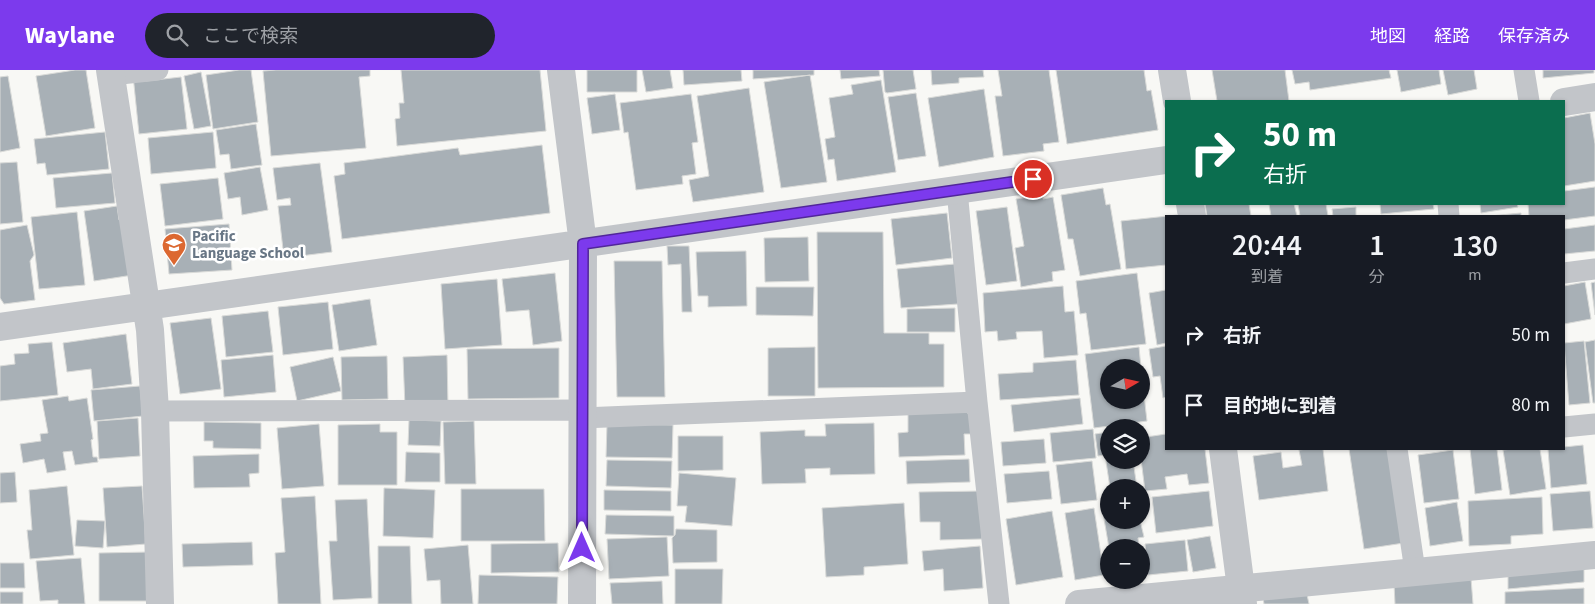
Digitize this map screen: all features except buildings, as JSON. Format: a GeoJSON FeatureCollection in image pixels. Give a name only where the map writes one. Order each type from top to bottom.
{"type":"FeatureCollection","features":[{"type":"Feature","properties":{"kind":"street"},"geometry":{"type":"LineString","coordinates":[[561,70],[583,244],[582,604]]}},
{"type":"Feature","properties":{"kind":"street"},"geometry":{"type":"LineString","coordinates":[[1172,70],[1177,100]]}},
{"type":"Feature","properties":{"kind":"street"},"geometry":{"type":"LineString","coordinates":[[110,73],[150,330],[155,411],[160,604]]}},
{"type":"Feature","properties":{"kind":"street"},"geometry":{"type":"LineString","coordinates":[[1565,102],[1595,97]]}},
{"type":"Feature","properties":{"kind":"street"},"geometry":{"type":"LineString","coordinates":[[0,327],[1165,160]]}},
{"type":"Feature","properties":{"kind":"street"},"geometry":{"type":"LineString","coordinates":[[1223,450],[1242,596]]}},
{"type":"Feature","properties":{"kind":"street"},"geometry":{"type":"LineString","coordinates":[[1079,604],[1242,596],[1416,571],[1595,555]]}},
{"type":"Feature","properties":{"kind":"lane"},"geometry":{"type":"LineString","coordinates":[[110,73],[158,70]]}},
{"type":"Feature","properties":{"kind":"lane"},"geometry":{"type":"LineString","coordinates":[[1524,70],[1529,100]]}},
{"type":"Feature","properties":{"kind":"lane"},"geometry":{"type":"LineString","coordinates":[[957,190],[999,604]]}},
{"type":"Feature","properties":{"kind":"lane"},"geometry":{"type":"LineString","coordinates":[[1565,273],[1595,269]]}},
{"type":"Feature","properties":{"kind":"lane"},"geometry":{"type":"LineString","coordinates":[[155,411],[582,414],[977,402]]}},
{"type":"Feature","properties":{"kind":"lane"},"geometry":{"type":"LineString","coordinates":[[1565,427],[1595,424]]}},
{"type":"Feature","properties":{"kind":"lane"},"geometry":{"type":"LineString","coordinates":[[1397,450],[1416,571]]}},
{"type":"Feature","properties":{"kind":"place","name":"Pacific Language School"},"geometry":{"type":"Point","coordinates":[174,266]}},
{"type":"Feature","properties":{"kind":"route"},"geometry":{"type":"LineString","coordinates":[[582,548],[583,244],[1033,179]]}}]}
